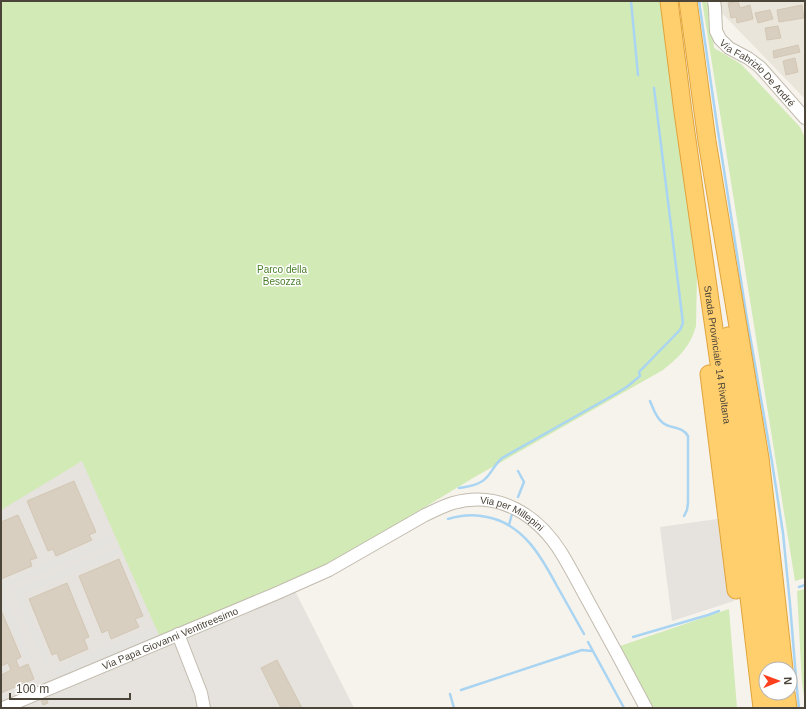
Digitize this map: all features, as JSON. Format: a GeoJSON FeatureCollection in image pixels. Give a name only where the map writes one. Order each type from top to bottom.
{"type":"FeatureCollection","features":[{"type":"Feature","properties":{"kind":"highway"},"geometry":{"type":"LineString","coordinates":[[660,1],[685,182],[750,708]]}},
{"type":"Feature","properties":{"kind":"highway","name":"Strada Provinciale 14 Rivoltana"},"geometry":{"type":"LineString","coordinates":[[669,1],[683,112],[733,461],[762,708]]}},
{"type":"Feature","properties":{"kind":"highway","name":"Strada Provinciale 14 Rivoltana"},"geometry":{"type":"LineString","coordinates":[[682,1],[746,459],[769,661]]}},
{"type":"Feature","properties":{"kind":"highway"},"geometry":{"type":"LineString","coordinates":[[688,1],[707,141],[760,458],[783,661]]}},
{"type":"Feature","properties":{"kind":"street","name":"Via Fabrizio De André"},"geometry":{"type":"LineString","coordinates":[[714,1],[716,31],[720,39],[729,48],[748,58],[760,67],[805,118]]}},
{"type":"Feature","properties":{"kind":"street","name":"Via per Millepini"},"geometry":{"type":"LineString","coordinates":[[292,585],[329,570],[425,515],[446,505],[476,500],[492,501],[507,505],[523,513],[537,523],[547,533],[562,554],[604,628],[646,708]]}},
{"type":"Feature","properties":{"kind":"street","name":"Via Papa Giovanni Ventitreesimo"},"geometry":{"type":"LineString","coordinates":[[3,708],[275,594],[292,585]]}},
{"type":"Feature","properties":{"kind":"street"},"geometry":{"type":"LineString","coordinates":[[178,634],[201,693],[204,708]]}},
{"type":"Feature","properties":{"kind":"shaded area"},"geometry":{"type":"Polygon","coordinates":[[[715,1],[805,1],[805,99],[716,7],[715,1]]]}},
{"type":"Feature","properties":{"kind":"shaded area"},"geometry":{"type":"Polygon","coordinates":[[[83,460],[291,583],[354,708],[1,708],[1,504],[83,460]]]}},
{"type":"Feature","properties":{"kind":"shaded area"},"geometry":{"type":"Polygon","coordinates":[[[724,518],[734,601],[672,621],[660,527],[724,518]]]}},
{"type":"Feature","properties":{"kind":"shaded area"},"geometry":{"type":"Polygon","coordinates":[[[111,535],[114,542],[3,589],[1,583],[111,535]]]}},
{"type":"Feature","properties":{"kind":"shaded area"},"geometry":{"type":"Polygon","coordinates":[[[118,548],[120,553],[16,597],[13,591],[118,548]]]}},
{"type":"Feature","properties":{"kind":"shaded area"},"geometry":{"type":"Polygon","coordinates":[[[23,597],[51,664],[45,666],[17,600],[23,597]]]}},
{"type":"Feature","properties":{"kind":"shaded area"},"geometry":{"type":"Polygon","coordinates":[[[8,602],[32,660],[26,662],[2,604],[8,602]]]}},
{"type":"Feature","properties":{"kind":"shaded area"},"geometry":{"type":"Polygon","coordinates":[[[155,626],[159,635],[57,678],[54,669],[155,626]]]}},
{"type":"Feature","properties":{"kind":"green space","name":"Parco della Besozza"},"geometry":{"type":"Polygon","coordinates":[[[1,1],[668,1],[698,223],[696,326],[691,340],[679,356],[663,370],[473,478],[313,575],[162,642],[82,461],[1,510],[1,1]]]}},
{"type":"Feature","properties":{"kind":"green space"},"geometry":{"type":"Polygon","coordinates":[[[702,1],[705,1],[710,7],[714,48],[741,64],[800,127],[805,138],[805,578],[795,581],[702,1]]]}},
{"type":"Feature","properties":{"kind":"green space"},"geometry":{"type":"Polygon","coordinates":[[[805,589],[805,703],[802,683],[797,591],[805,589]]]}},
{"type":"Feature","properties":{"kind":"green space"},"geometry":{"type":"Polygon","coordinates":[[[729,609],[737,708],[653,708],[620,646],[729,609]]]}},
{"type":"Feature","properties":{"kind":"building"},"geometry":{"type":"Polygon","coordinates":[[[738,1],[740,8],[750,5],[753,19],[737,23],[736,17],[731,18],[728,3],[738,1]]]}},
{"type":"Feature","properties":{"kind":"building"},"geometry":{"type":"Polygon","coordinates":[[[802,5],[804,18],[779,22],[777,10],[802,5]]]}},
{"type":"Feature","properties":{"kind":"building"},"geometry":{"type":"Polygon","coordinates":[[[770,10],[773,19],[758,23],[755,13],[770,10]]]}},
{"type":"Feature","properties":{"kind":"building"},"geometry":{"type":"Polygon","coordinates":[[[778,26],[781,38],[767,40],[765,28],[778,26]]]}},
{"type":"Feature","properties":{"kind":"building"},"geometry":{"type":"Polygon","coordinates":[[[798,45],[800,52],[774,58],[773,51],[798,45]]]}},
{"type":"Feature","properties":{"kind":"building"},"geometry":{"type":"Polygon","coordinates":[[[795,58],[798,72],[786,75],[783,61],[795,58]]]}},
{"type":"Feature","properties":{"kind":"building"},"geometry":{"type":"Polygon","coordinates":[[[74,481],[96,532],[89,535],[92,540],[56,556],[53,549],[48,551],[27,501],[74,481]]]}},
{"type":"Feature","properties":{"kind":"building"},"geometry":{"type":"Polygon","coordinates":[[[18,515],[37,558],[30,560],[32,566],[1,579],[1,522],[18,515]]]}},
{"type":"Feature","properties":{"kind":"building"},"geometry":{"type":"Polygon","coordinates":[[[119,559],[143,616],[135,619],[139,627],[111,639],[108,630],[102,633],[79,576],[119,559]]]}},
{"type":"Feature","properties":{"kind":"building"},"geometry":{"type":"Polygon","coordinates":[[[67,583],[89,637],[84,639],[88,649],[60,661],[57,653],[52,655],[29,599],[67,583]]]}},
{"type":"Feature","properties":{"kind":"building"},"geometry":{"type":"Polygon","coordinates":[[[1,610],[21,657],[16,660],[19,668],[28,664],[34,679],[1,693],[1,675],[11,670],[8,663],[1,666],[1,610]]]}},
{"type":"Feature","properties":{"kind":"building"},"geometry":{"type":"Polygon","coordinates":[[[277,660],[302,708],[281,708],[261,668],[277,660]]]}},
{"type":"Feature","properties":{"kind":"building"},"geometry":{"type":"Polygon","coordinates":[[[46,698],[48,703],[43,705],[41,700],[46,698]]]}},
{"type":"Feature","properties":{"kind":"waterway"},"geometry":{"type":"LineString","coordinates":[[631,1],[638,75]]}},
{"type":"Feature","properties":{"kind":"waterway"},"geometry":{"type":"LineString","coordinates":[[699,1],[746,313],[783,533],[799,708]]}},
{"type":"Feature","properties":{"kind":"waterway"},"geometry":{"type":"LineString","coordinates":[[459,488],[480,482],[488,476],[502,458],[628,386],[640,376],[639,372],[680,330],[683,323],[654,88]]}},
{"type":"Feature","properties":{"kind":"waterway"},"geometry":{"type":"LineString","coordinates":[[650,401],[655,413],[661,421],[666,425],[680,429],[688,436],[688,503],[684,516]]}},
{"type":"Feature","properties":{"kind":"waterway"},"geometry":{"type":"LineString","coordinates":[[518,471],[524,482],[518,497]]}},
{"type":"Feature","properties":{"kind":"waterway"},"geometry":{"type":"LineString","coordinates":[[509,525],[512,514]]}},
{"type":"Feature","properties":{"kind":"waterway"},"geometry":{"type":"LineString","coordinates":[[448,519],[468,515],[487,517],[500,521],[521,534],[530,543],[544,564],[584,634]]}},
{"type":"Feature","properties":{"kind":"waterway"},"geometry":{"type":"LineString","coordinates":[[799,587],[805,585]]}},
{"type":"Feature","properties":{"kind":"waterway"},"geometry":{"type":"LineString","coordinates":[[633,637],[719,611]]}},
{"type":"Feature","properties":{"kind":"waterway"},"geometry":{"type":"LineString","coordinates":[[588,642],[624,708]]}},
{"type":"Feature","properties":{"kind":"waterway"},"geometry":{"type":"LineString","coordinates":[[461,690],[582,650],[592,651]]}},
{"type":"Feature","properties":{"kind":"waterway"},"geometry":{"type":"LineString","coordinates":[[450,694],[454,708]]}}]}
